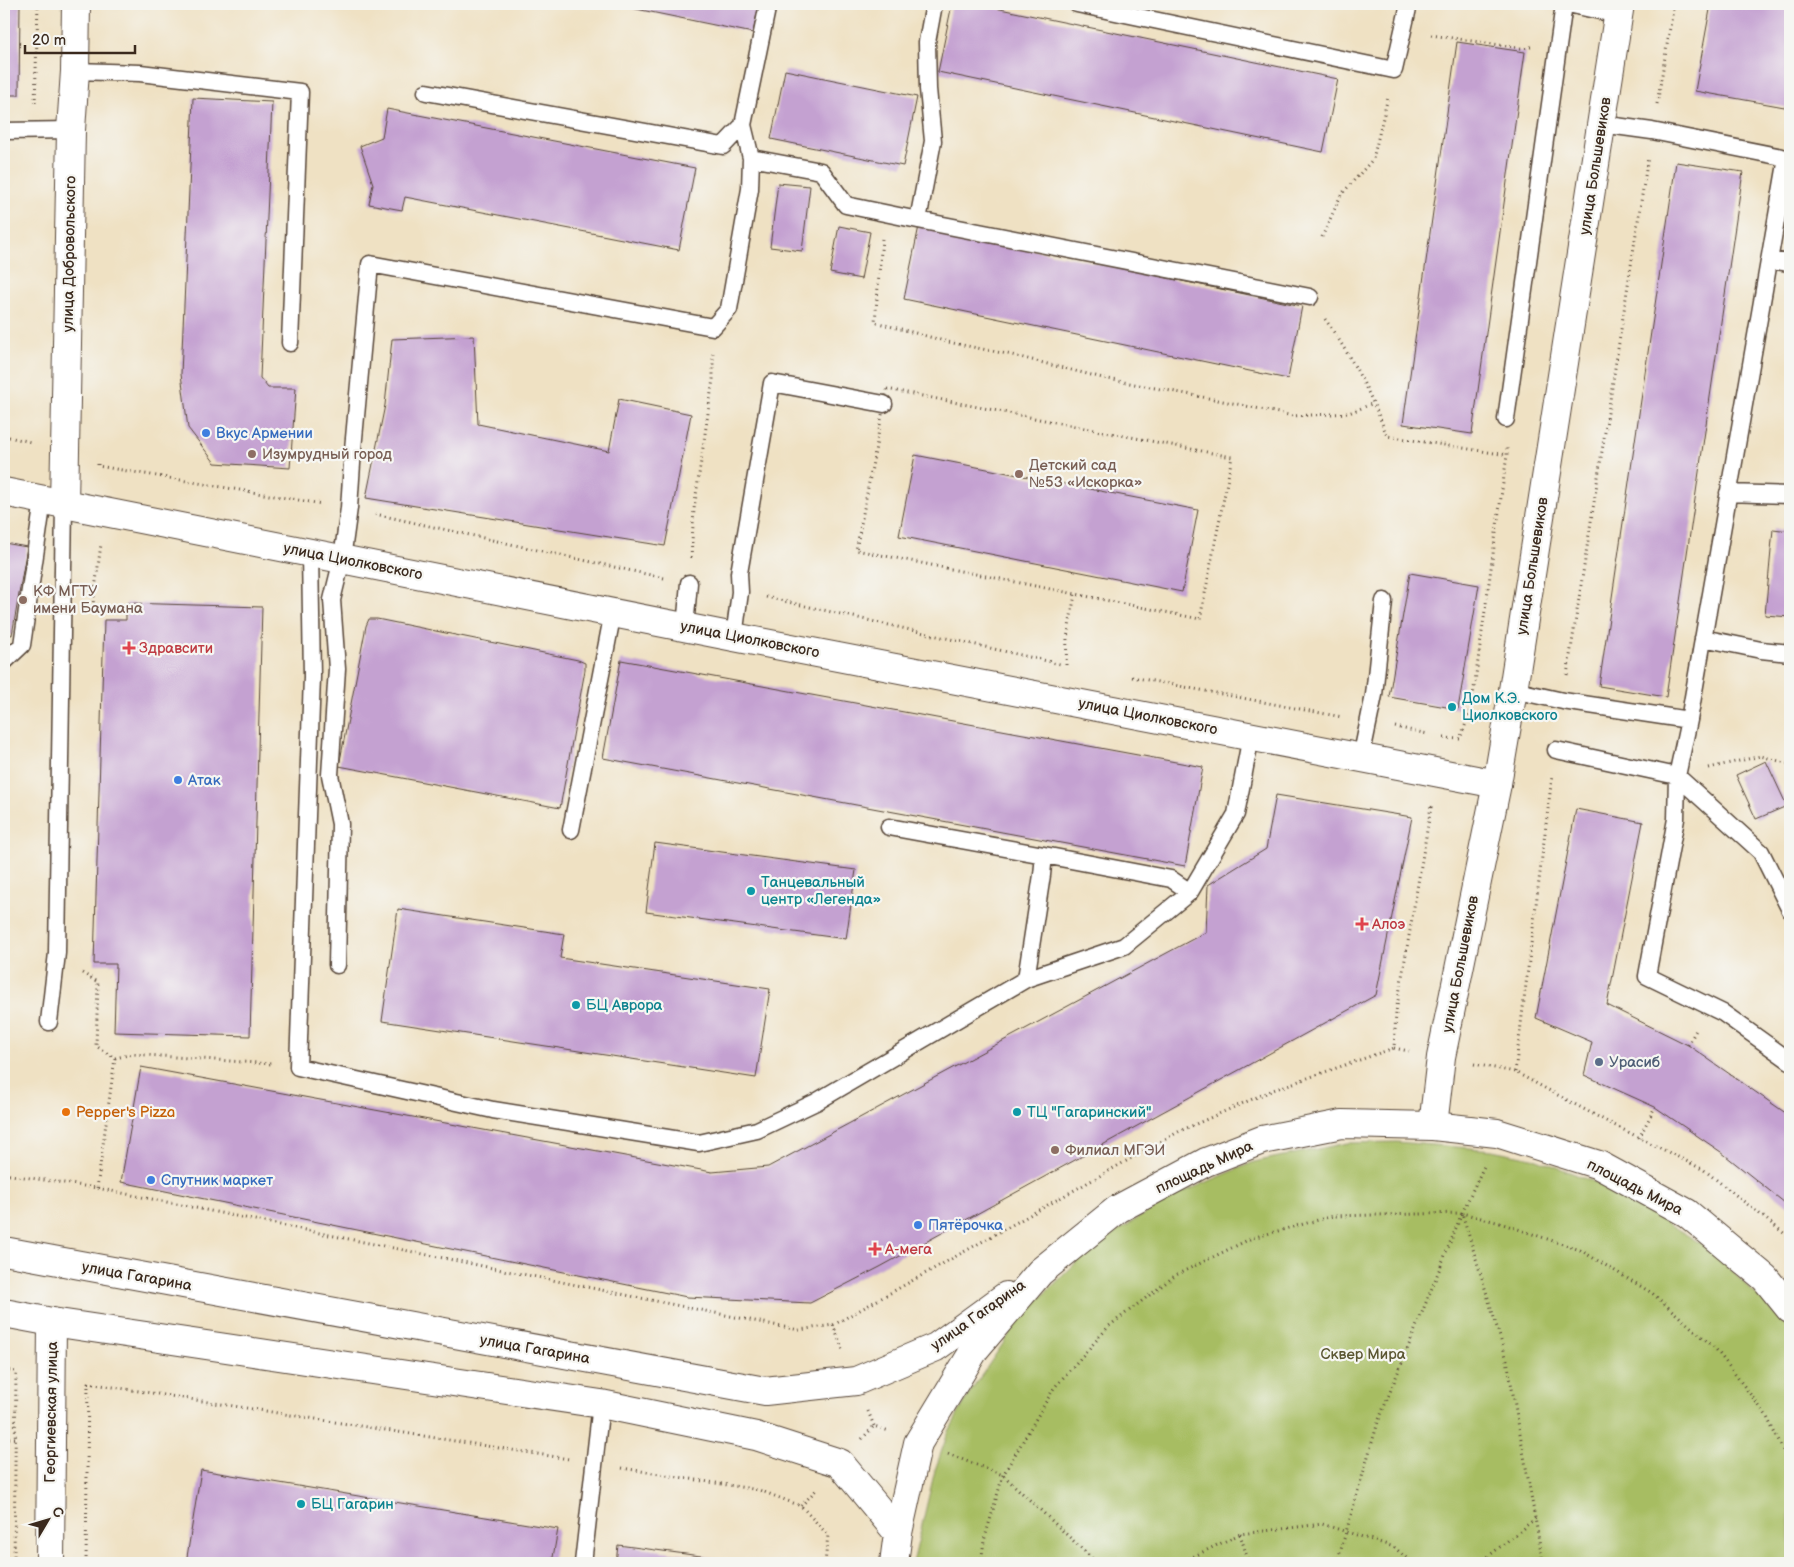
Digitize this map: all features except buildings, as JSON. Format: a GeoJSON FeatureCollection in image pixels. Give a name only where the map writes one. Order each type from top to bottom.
{"type":"FeatureCollection","features":[{"type":"Feature","properties":{"kind":"street","name":"улица Добровольского"},"geometry":{"type":"LineString","coordinates":[[57,512],[71,130],[75,71],[76,4]]}},
{"type":"Feature","properties":{"kind":"street","name":"улица Большевиков"},"geometry":{"type":"LineString","coordinates":[[1433,1126],[1441,1057],[1497,784],[1619,10]]}},
{"type":"Feature","properties":{"kind":"street","name":"улица Циолковского"},"geometry":{"type":"LineString","coordinates":[[4,492],[57,512],[342,559],[734,637],[1497,784]]}},
{"type":"Feature","properties":{"kind":"street","name":"площадь Мира"},"geometry":{"type":"LineString","coordinates":[[894,1563],[898,1533],[918,1443],[976,1349],[1040,1272],[1118,1209],[1206,1162],[1262,1140],[1342,1124],[1433,1126],[1497,1133],[1599,1165],[1688,1213],[1787,1296]]}},
{"type":"Feature","properties":{"kind":"street","name":"улица Гагарина"},"geometry":{"type":"LineString","coordinates":[[4,1251],[765,1391],[856,1381],[936,1347],[1040,1272]]}},
{"type":"Feature","properties":{"kind":"street"},"geometry":{"type":"LineString","coordinates":[[4,1313],[52,1322],[600,1404],[756,1436],[840,1463],[898,1533]]}},
{"type":"Feature","properties":{"kind":"street","name":"Георгиевская улица"},"geometry":{"type":"LineString","coordinates":[[50,1563],[52,1322]]}},
{"type":"Feature","properties":{"kind":"lane"},"geometry":{"type":"LineString","coordinates":[[337,965],[340,824],[330,775],[337,669],[332,600],[342,559],[349,508],[370,264],[713,327],[730,308],[750,189],[751,158],[743,125],[768,4]]}},
{"type":"Feature","properties":{"kind":"lane"},"geometry":{"type":"LineString","coordinates":[[918,220],[933,141],[928,89],[927,42],[934,4]]}},
{"type":"Feature","properties":{"kind":"lane"},"geometry":{"type":"LineString","coordinates":[[1076,4],[1394,70],[1409,4]]}},
{"type":"Feature","properties":{"kind":"lane"},"geometry":{"type":"LineString","coordinates":[[1506,419],[1566,4],[1619,10]]}},
{"type":"Feature","properties":{"kind":"lane"},"geometry":{"type":"LineString","coordinates":[[75,71],[140,73],[300,92],[290,343]]}},
{"type":"Feature","properties":{"kind":"lane"},"geometry":{"type":"LineString","coordinates":[[426,92],[723,146],[743,125]]}},
{"type":"Feature","properties":{"kind":"lane"},"geometry":{"type":"LineString","coordinates":[[1602,124],[1652,131],[1789,156],[1769,260],[1689,720],[1677,776],[1676,819],[1647,976],[1723,1013],[1790,1061]]}},
{"type":"Feature","properties":{"kind":"lane"},"geometry":{"type":"LineString","coordinates":[[4,131],[71,130]]}},
{"type":"Feature","properties":{"kind":"lane"},"geometry":{"type":"LineString","coordinates":[[751,158],[821,171],[846,205],[1310,297]]}},
{"type":"Feature","properties":{"kind":"lane"},"geometry":{"type":"LineString","coordinates":[[1769,260],[1790,263]]}},
{"type":"Feature","properties":{"kind":"lane"},"geometry":{"type":"LineString","coordinates":[[734,637],[740,592],[739,573],[772,383],[884,404]]}},
{"type":"Feature","properties":{"kind":"lane"},"geometry":{"type":"LineString","coordinates":[[1728,492],[1790,495]]}},
{"type":"Feature","properties":{"kind":"lane"},"geometry":{"type":"LineString","coordinates":[[4,662],[22,645],[57,512]]}},
{"type":"Feature","properties":{"kind":"lane"},"geometry":{"type":"LineString","coordinates":[[48,1022],[57,953],[57,512]]}},
{"type":"Feature","properties":{"kind":"lane"},"geometry":{"type":"LineString","coordinates":[[310,553],[312,677],[298,1067],[493,1110],[699,1143],[757,1130],[816,1102],[1026,980],[1124,946],[1190,892],[1236,814],[1251,736]]}},
{"type":"Feature","properties":{"kind":"lane"},"geometry":{"type":"LineString","coordinates":[[685,627],[689,583]]}},
{"type":"Feature","properties":{"kind":"lane"},"geometry":{"type":"LineString","coordinates":[[1361,758],[1374,695],[1384,601]]}},
{"type":"Feature","properties":{"kind":"lane"},"geometry":{"type":"LineString","coordinates":[[571,830],[613,612]]}},
{"type":"Feature","properties":{"kind":"lane"},"geometry":{"type":"LineString","coordinates":[[1703,638],[1761,650],[1790,653]]}},
{"type":"Feature","properties":{"kind":"lane"},"geometry":{"type":"LineString","coordinates":[[1512,690],[1563,701],[1689,720]]}},
{"type":"Feature","properties":{"kind":"lane"},"geometry":{"type":"LineString","coordinates":[[1556,750],[1677,776],[1761,852],[1790,910]]}},
{"type":"Feature","properties":{"kind":"lane"},"geometry":{"type":"LineString","coordinates":[[889,828],[1044,855],[1171,880],[1190,892]]}},
{"type":"Feature","properties":{"kind":"lane"},"geometry":{"type":"LineString","coordinates":[[1026,980],[1044,855]]}},
{"type":"Feature","properties":{"kind":"lane"},"geometry":{"type":"LineString","coordinates":[[583,1563],[600,1404]]}},
{"type":"Feature","properties":{"kind":"path"},"geometry":{"type":"LineString","coordinates":[[1563,701],[1652,131],[1674,4]]}},
{"type":"Feature","properties":{"kind":"path"},"geometry":{"type":"LineString","coordinates":[[1403,29],[1449,38],[1521,48],[1559,43]]}},
{"type":"Feature","properties":{"kind":"path"},"geometry":{"type":"LineString","coordinates":[[1322,237],[1341,195],[1373,159],[1394,70]]}},
{"type":"Feature","properties":{"kind":"path"},"geometry":{"type":"LineString","coordinates":[[885,214],[874,322],[948,342],[1012,355],[1103,378],[1293,416],[1349,413],[1374,402]]}},
{"type":"Feature","properties":{"kind":"path"},"geometry":{"type":"LineString","coordinates":[[1310,297],[1347,349],[1374,402],[1387,436],[1507,455]]}},
{"type":"Feature","properties":{"kind":"path"},"geometry":{"type":"LineString","coordinates":[[98,456],[98,466],[349,508],[689,583],[694,510],[712,379],[713,327]]}},
{"type":"Feature","properties":{"kind":"path"},"geometry":{"type":"LineString","coordinates":[[887,389],[1232,457],[1200,619],[856,550],[884,404],[887,389]]}},
{"type":"Feature","properties":{"kind":"path"},"geometry":{"type":"LineString","coordinates":[[1444,738],[1460,739],[1471,710],[1507,455],[1506,419]]}},
{"type":"Feature","properties":{"kind":"path"},"geometry":{"type":"LineString","coordinates":[[57,512],[102,535],[92,613]]}},
{"type":"Feature","properties":{"kind":"path"},"geometry":{"type":"LineString","coordinates":[[740,592],[1076,667]]}},
{"type":"Feature","properties":{"kind":"path"},"geometry":{"type":"LineString","coordinates":[[1066,665],[1067,638],[1075,594]]}},
{"type":"Feature","properties":{"kind":"path"},"geometry":{"type":"LineString","coordinates":[[1124,676],[1434,736]]}},
{"type":"Feature","properties":{"kind":"path"},"geometry":{"type":"LineString","coordinates":[[1556,750],[1515,1072],[1638,1138],[1704,1170],[1790,1238]]}},
{"type":"Feature","properties":{"kind":"path"},"geometry":{"type":"LineString","coordinates":[[1677,776],[1761,756],[1790,764]]}},
{"type":"Feature","properties":{"kind":"path"},"geometry":{"type":"LineString","coordinates":[[4,1174],[98,1188],[799,1330],[833,1325],[1180,1131],[1273,1090],[1394,1048],[1396,1012],[1431,807]]}},
{"type":"Feature","properties":{"kind":"path"},"geometry":{"type":"LineString","coordinates":[[82,964],[82,974],[98,982],[96,1046],[115,1058],[133,1054],[298,1067]]}},
{"type":"Feature","properties":{"kind":"path"},"geometry":{"type":"LineString","coordinates":[[98,1188],[115,1058]]}},
{"type":"Feature","properties":{"kind":"path"},"geometry":{"type":"LineString","coordinates":[[1638,1138],[1655,1107]]}},
{"type":"Feature","properties":{"kind":"path"},"geometry":{"type":"LineString","coordinates":[[1338,1563],[1378,1422],[1462,1213],[1488,1158]]}},
{"type":"Feature","properties":{"kind":"path"},"geometry":{"type":"LineString","coordinates":[[1462,1213],[1507,1360],[1543,1563]]}},
{"type":"Feature","properties":{"kind":"path"},"geometry":{"type":"LineString","coordinates":[[981,1563],[984,1541],[1003,1476],[1054,1388],[1109,1326],[1176,1275],[1252,1238],[1333,1216],[1462,1213],[1500,1223],[1580,1250],[1652,1293],[1715,1348],[1766,1415],[1790,1465]]}},
{"type":"Feature","properties":{"kind":"path"},"geometry":{"type":"LineString","coordinates":[[4,1370],[16,1372],[14,1563]]}},
{"type":"Feature","properties":{"kind":"path"},"geometry":{"type":"LineString","coordinates":[[86,1563],[88,1383],[759,1490],[801,1506],[828,1535],[825,1563]]}},
{"type":"Feature","properties":{"kind":"path"},"geometry":{"type":"LineString","coordinates":[[4,1438],[15,1438]]}},
{"type":"Feature","properties":{"kind":"path"},"geometry":{"type":"LineString","coordinates":[[1480,1563],[1536,1518]]}},
{"type":"Feature","properties":{"kind":"path"},"geometry":{"type":"LineString","coordinates":[[1180,1563],[1240,1534],[1322,1524],[1394,1548],[1412,1563]]}},
{"type":"Feature","properties":{"kind":"path"},"geometry":{"type":"LineString","coordinates":[[1240,1534],[1249,1563]]}},
{"type":"Feature","properties":{"kind":"path"},"geometry":{"type":"LineString","coordinates":[[1090,1556],[1097,1563]]}},
{"type":"Feature","properties":{"kind":"green space","name":"Сквер Мира"},"geometry":{"type":"Polygon","coordinates":[[[1397,1142],[1492,1150],[1537,1159],[1612,1189],[1708,1248],[1778,1316],[1790,1333],[1790,1563],[913,1563],[935,1470],[948,1433],[969,1394],[1021,1317],[1088,1251],[1167,1199],[1254,1162],[1347,1143],[1397,1142]]]}},
{"type":"Feature","properties":{"kind":"place","name":"Вкус Армении"},"geometry":{"type":"Point","coordinates":[206,433]}},
{"type":"Feature","properties":{"kind":"place","name":"Изумрудный город"},"geometry":{"type":"Point","coordinates":[252,454]}},
{"type":"Feature","properties":{"kind":"place","name":"Детский сад №53 «Искорка»"},"geometry":{"type":"Point","coordinates":[1019,474]}},
{"type":"Feature","properties":{"kind":"place","name":"КФ МГТУ имени Баумана"},"geometry":{"type":"Point","coordinates":[23,600]}},
{"type":"Feature","properties":{"kind":"place","name":"Здравсити"},"geometry":{"type":"Point","coordinates":[129,648]}},
{"type":"Feature","properties":{"kind":"place","name":"Дом К.Э. Циолковского"},"geometry":{"type":"Point","coordinates":[1452,707]}},
{"type":"Feature","properties":{"kind":"place","name":"Атак"},"geometry":{"type":"Point","coordinates":[178,780]}},
{"type":"Feature","properties":{"kind":"place","name":"Танцевальный центр «Легенда»"},"geometry":{"type":"Point","coordinates":[751,891]}},
{"type":"Feature","properties":{"kind":"place","name":"Алоэ"},"geometry":{"type":"Point","coordinates":[1362,924]}},
{"type":"Feature","properties":{"kind":"place","name":"БЦ Аврора"},"geometry":{"type":"Point","coordinates":[576,1005]}},
{"type":"Feature","properties":{"kind":"place","name":"Урасиб"},"geometry":{"type":"Point","coordinates":[1599,1062]}},
{"type":"Feature","properties":{"kind":"place","name":"Pepper's Pizza"},"geometry":{"type":"Point","coordinates":[66,1112]}},
{"type":"Feature","properties":{"kind":"place","name":"ТЦ \"Гагаринский\""},"geometry":{"type":"Point","coordinates":[1017,1112]}},
{"type":"Feature","properties":{"kind":"place","name":"Филиал МГЭИ"},"geometry":{"type":"Point","coordinates":[1055,1150]}},
{"type":"Feature","properties":{"kind":"place","name":"Спутник маркет"},"geometry":{"type":"Point","coordinates":[151,1180]}},
{"type":"Feature","properties":{"kind":"place","name":"Пятёрочка"},"geometry":{"type":"Point","coordinates":[918,1225]}},
{"type":"Feature","properties":{"kind":"place","name":"А-мега"},"geometry":{"type":"Point","coordinates":[875,1249]}},
{"type":"Feature","properties":{"kind":"place","name":"БЦ Гагарин"},"geometry":{"type":"Point","coordinates":[301,1504]}}]}
